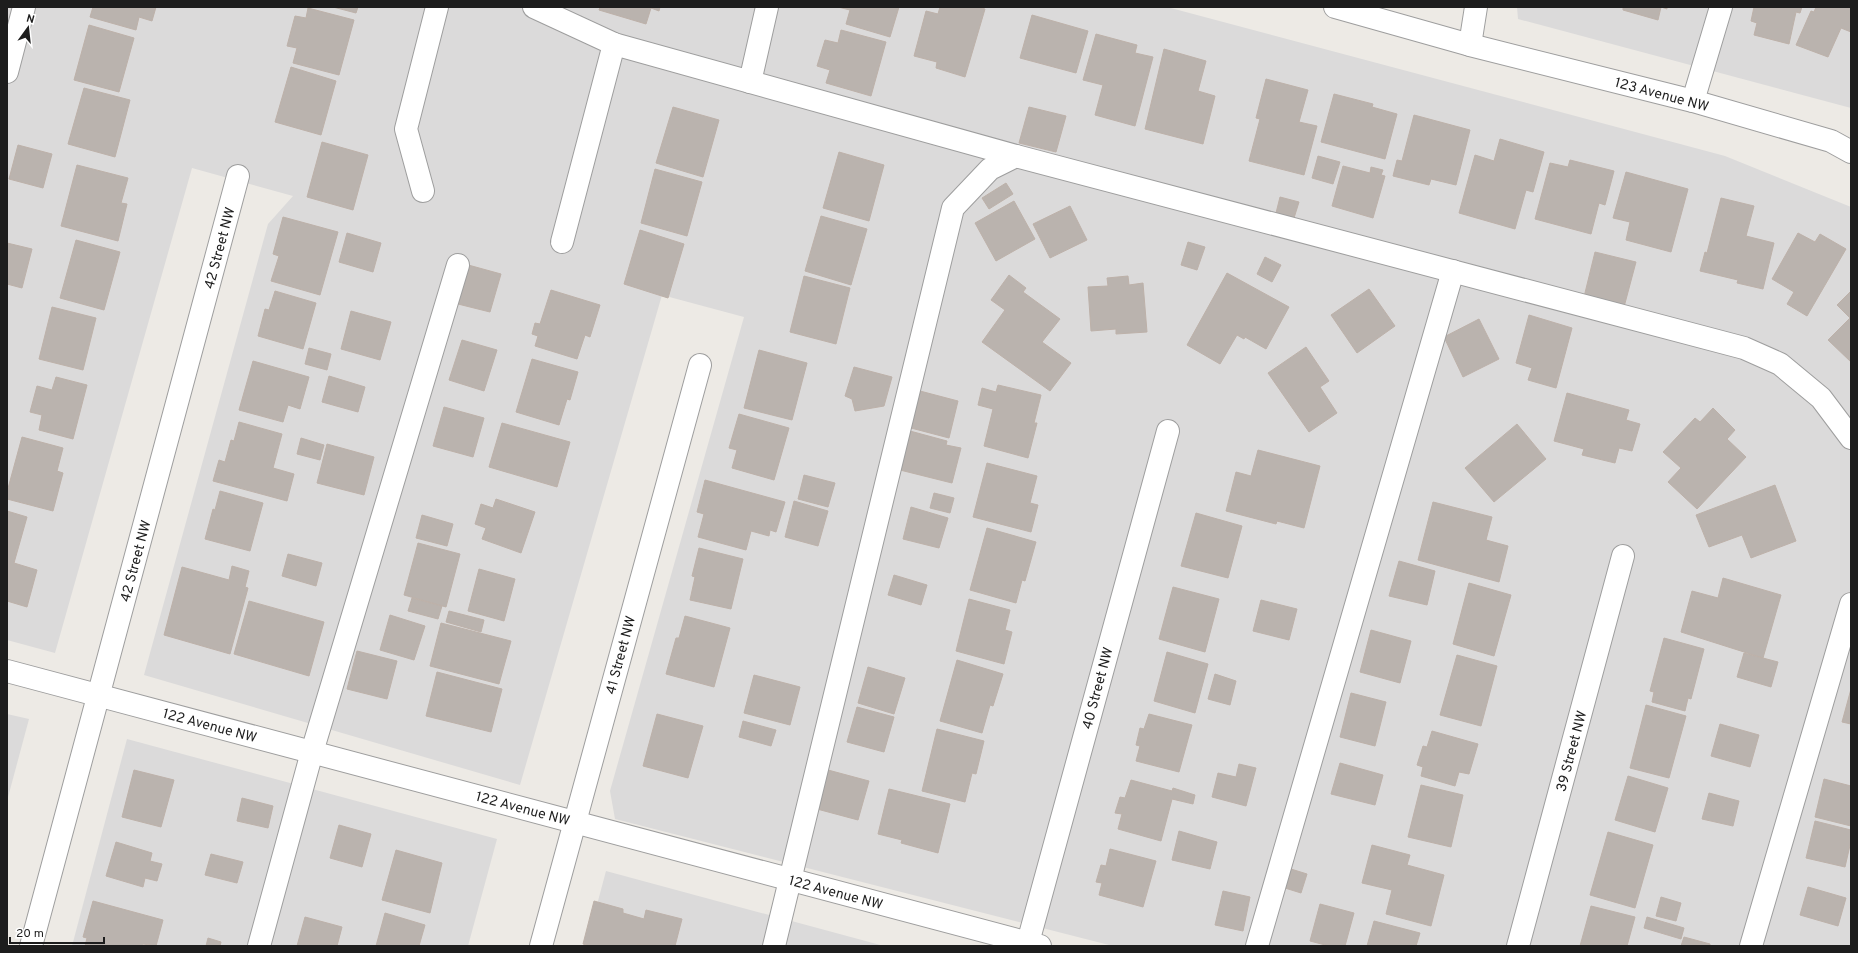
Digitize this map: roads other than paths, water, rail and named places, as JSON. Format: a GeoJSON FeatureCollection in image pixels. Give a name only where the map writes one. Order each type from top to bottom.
{"type":"FeatureCollection","features":[{"type":"Feature","properties":{"kind":"street"},"geometry":{"type":"LineString","coordinates":[[7,72],[24,7]]}},
{"type":"Feature","properties":{"kind":"street"},"geometry":{"type":"LineString","coordinates":[[424,191],[406,129],[437,7]]}},
{"type":"Feature","properties":{"kind":"street"},"geometry":{"type":"LineString","coordinates":[[534,7],[614,44],[1016,156],[1744,348],[1780,364],[1821,398],[1851,438]]}},
{"type":"Feature","properties":{"kind":"street"},"geometry":{"type":"LineString","coordinates":[[750,82],[767,7]]}},
{"type":"Feature","properties":{"kind":"street","name":"123 Avenue NW"},"geometry":{"type":"LineString","coordinates":[[1335,7],[1470,45],[1693,101],[1831,141],[1851,152]]}},
{"type":"Feature","properties":{"kind":"street"},"geometry":{"type":"LineString","coordinates":[[1470,45],[1476,7]]}},
{"type":"Feature","properties":{"kind":"street"},"geometry":{"type":"LineString","coordinates":[[1693,101],[1721,7]]}},
{"type":"Feature","properties":{"kind":"street"},"geometry":{"type":"LineString","coordinates":[[562,242],[614,44]]}},
{"type":"Feature","properties":{"kind":"street"},"geometry":{"type":"LineString","coordinates":[[774,946],[953,208],[990,169],[1016,156]]}},
{"type":"Feature","properties":{"kind":"street","name":"42 Street NW"},"geometry":{"type":"LineString","coordinates":[[32,946],[238,176]]}},
{"type":"Feature","properties":{"kind":"street"},"geometry":{"type":"LineString","coordinates":[[259,946],[312,752],[458,265]]}},
{"type":"Feature","properties":{"kind":"street"},"geometry":{"type":"LineString","coordinates":[[1257,946],[1453,271]]}},
{"type":"Feature","properties":{"kind":"street","name":"41 Street NW"},"geometry":{"type":"LineString","coordinates":[[541,946],[700,365]]}},
{"type":"Feature","properties":{"kind":"street","name":"40 Street NW"},"geometry":{"type":"LineString","coordinates":[[1031,945],[1168,431]]}},
{"type":"Feature","properties":{"kind":"street","name":"39 Street NW"},"geometry":{"type":"LineString","coordinates":[[1518,946],[1623,556]]}},
{"type":"Feature","properties":{"kind":"street"},"geometry":{"type":"LineString","coordinates":[[1751,946],[1851,604]]}},
{"type":"Feature","properties":{"kind":"street","name":"122 Avenue NW"},"geometry":{"type":"LineString","coordinates":[[7,671],[1031,945]]}}]}
